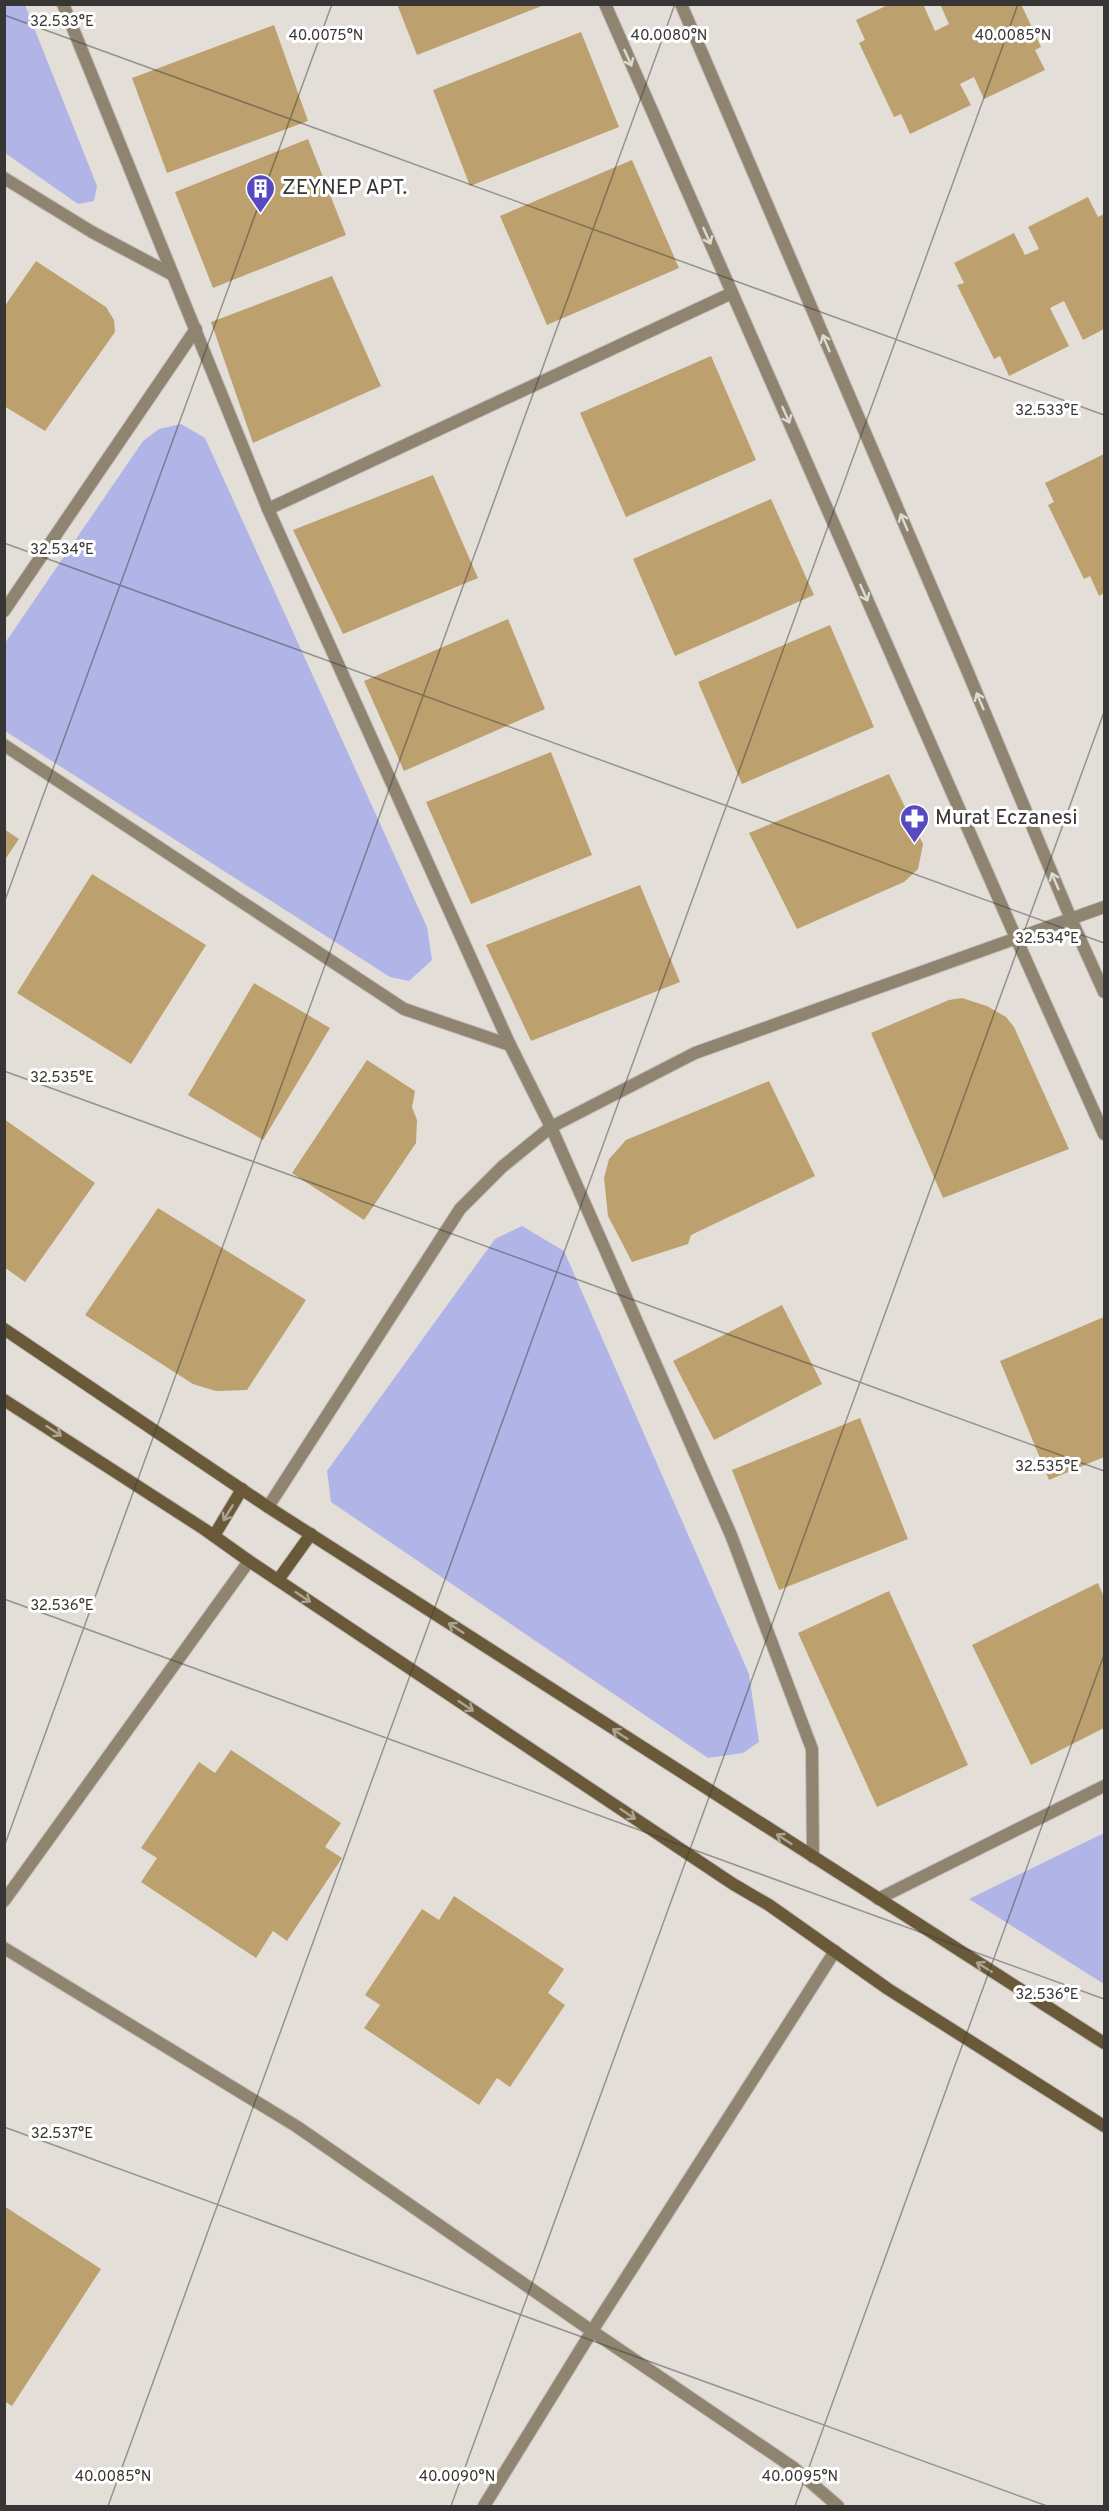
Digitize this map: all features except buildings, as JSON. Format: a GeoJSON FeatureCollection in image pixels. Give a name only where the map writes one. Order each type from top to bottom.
{"type":"FeatureCollection","features":[{"type":"Feature","properties":{"kind":"main road"},"geometry":{"type":"LineString","coordinates":[[4,1329],[268,1507],[1104,2043]]}},
{"type":"Feature","properties":{"kind":"main road"},"geometry":{"type":"LineString","coordinates":[[4,1400],[214,1536],[835,1951],[888,1989],[1104,2126]]}},
{"type":"Feature","properties":{"kind":"main road"},"geometry":{"type":"LineString","coordinates":[[214,1536],[242,1490]]}},
{"type":"Feature","properties":{"kind":"main road"},"geometry":{"type":"LineString","coordinates":[[278,1580],[311,1534]]}},
{"type":"Feature","properties":{"kind":"street"},"geometry":{"type":"LineString","coordinates":[[63,4],[268,509],[510,1045],[551,1127],[731,1535],[812,1749],[813,1857]]}},
{"type":"Feature","properties":{"kind":"street"},"geometry":{"type":"LineString","coordinates":[[605,4],[1104,1134]]}},
{"type":"Feature","properties":{"kind":"street"},"geometry":{"type":"LineString","coordinates":[[681,4],[1104,992]]}},
{"type":"Feature","properties":{"kind":"street"},"geometry":{"type":"LineString","coordinates":[[4,178],[92,232],[173,275]]}},
{"type":"Feature","properties":{"kind":"street"},"geometry":{"type":"LineString","coordinates":[[268,509],[732,293]]}},
{"type":"Feature","properties":{"kind":"street"},"geometry":{"type":"LineString","coordinates":[[4,611],[196,329]]}},
{"type":"Feature","properties":{"kind":"street"},"geometry":{"type":"LineString","coordinates":[[4,745],[404,1009],[510,1045]]}},
{"type":"Feature","properties":{"kind":"street"},"geometry":{"type":"LineString","coordinates":[[268,1507],[460,1209],[502,1167],[551,1127],[695,1053],[1104,907]]}},
{"type":"Feature","properties":{"kind":"street"},"geometry":{"type":"LineString","coordinates":[[4,1901],[249,1561]]}},
{"type":"Feature","properties":{"kind":"street"},"geometry":{"type":"LineString","coordinates":[[878,1899],[1104,1786]]}},
{"type":"Feature","properties":{"kind":"street"},"geometry":{"type":"LineString","coordinates":[[4,1948],[296,2126],[794,2468],[838,2506]]}},
{"type":"Feature","properties":{"kind":"street"},"geometry":{"type":"LineString","coordinates":[[484,2506],[592,2331],[835,1951]]}},
{"type":"Feature","properties":{"kind":"shaded area"},"geometry":{"type":"Polygon","coordinates":[[[4,5],[25,5],[97,186],[94,201],[78,204],[5,153],[4,5]]]}},
{"type":"Feature","properties":{"kind":"shaded area"},"geometry":{"type":"Polygon","coordinates":[[[181,424],[205,438],[427,927],[432,960],[409,981],[390,977],[5,731],[5,643],[143,441],[159,429],[181,424]]]}},
{"type":"Feature","properties":{"kind":"shaded area"},"geometry":{"type":"Polygon","coordinates":[[[522,1226],[564,1251],[749,1674],[759,1742],[743,1753],[708,1758],[331,1502],[327,1471],[495,1239],[522,1226]]]}},
{"type":"Feature","properties":{"kind":"shaded area"},"geometry":{"type":"Polygon","coordinates":[[[1104,1833],[1104,1984],[969,1899],[1104,1833]]]}},
{"type":"Feature","properties":{"kind":"place","name":"ZEYNEP APT."},"geometry":{"type":"Point","coordinates":[261,214]}},
{"type":"Feature","properties":{"kind":"place","name":"Murat Eczanesi"},"geometry":{"type":"Point","coordinates":[914,844]}}]}
